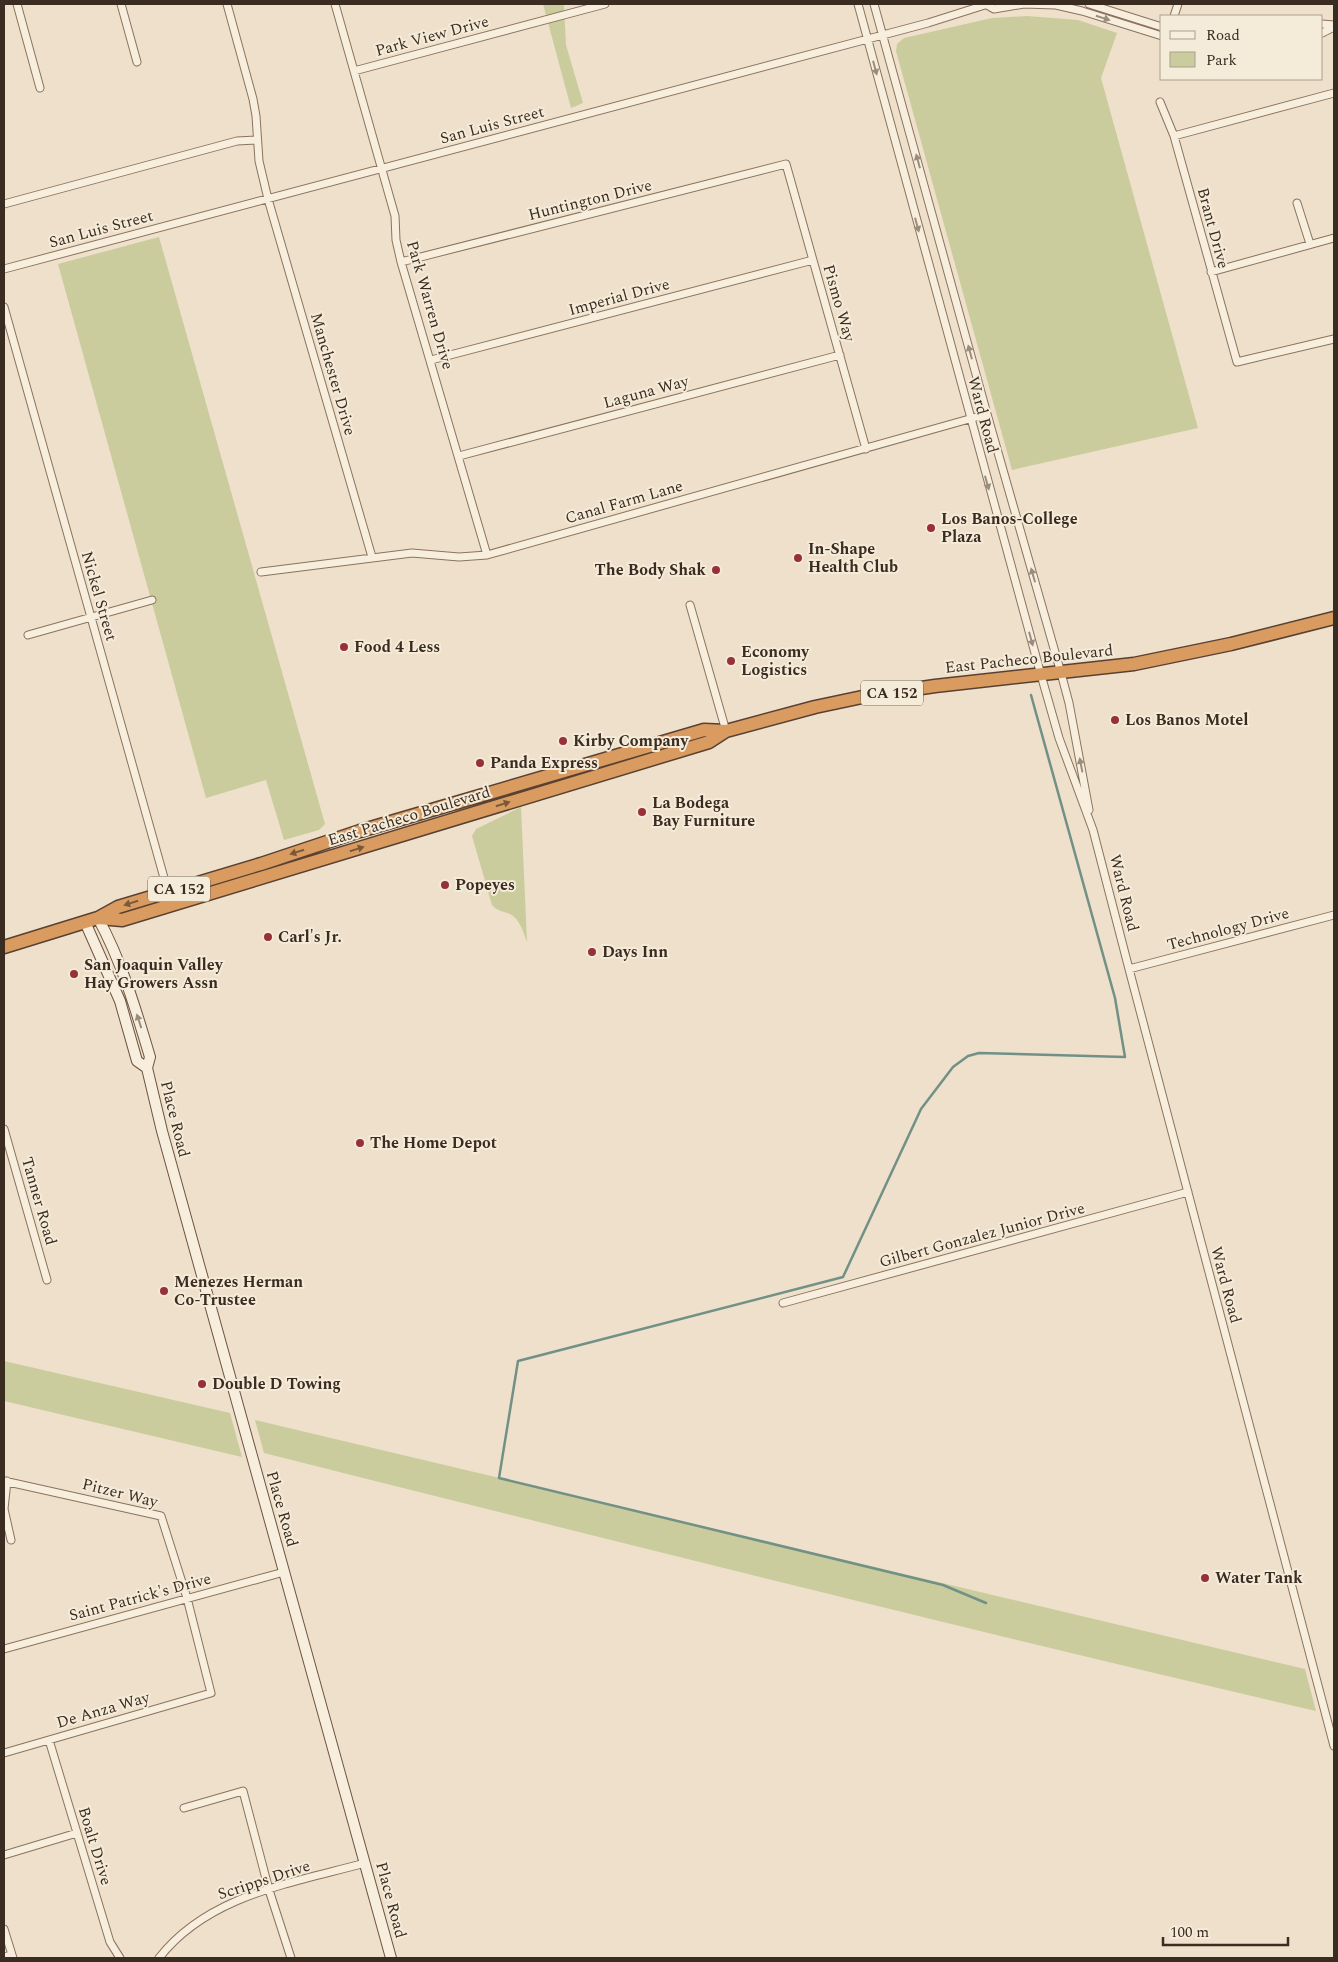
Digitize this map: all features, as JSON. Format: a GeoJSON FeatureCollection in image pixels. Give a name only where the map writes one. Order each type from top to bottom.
{"type":"FeatureCollection","features":[{"type":"Feature","properties":{"kind":"highway","name":"East Pacheco Boulevard"},"geometry":{"type":"LineString","coordinates":[[4,947],[98,918],[118,907],[360,831],[704,730],[726,731],[815,707],[867,696],[935,686],[1134,664],[1231,644],[1334,618]]}},
{"type":"Feature","properties":{"kind":"highway","name":"East Pacheco Boulevard"},"geometry":{"type":"LineString","coordinates":[[98,918],[122,920],[709,742],[726,731]]}},
{"type":"Feature","properties":{"kind":"street"},"geometry":{"type":"LineString","coordinates":[[17,4],[40,88]]}},
{"type":"Feature","properties":{"kind":"street"},"geometry":{"type":"LineString","coordinates":[[121,4],[137,62]]}},
{"type":"Feature","properties":{"kind":"street","name":"Manchester Drive"},"geometry":{"type":"LineString","coordinates":[[227,4],[256,116],[257,140],[268,199],[372,557]]}},
{"type":"Feature","properties":{"kind":"street","name":"Park Warren Drive"},"geometry":{"type":"LineString","coordinates":[[335,4],[395,216],[396,240],[401,262],[488,555]]}},
{"type":"Feature","properties":{"kind":"street","name":"Park View Drive"},"geometry":{"type":"LineString","coordinates":[[354,72],[605,4]]}},
{"type":"Feature","properties":{"kind":"street","name":"Ward Road"},"geometry":{"type":"LineString","coordinates":[[858,4],[1041,675],[1059,738],[1093,830]]}},
{"type":"Feature","properties":{"kind":"street","name":"Ward Road"},"geometry":{"type":"LineString","coordinates":[[874,4],[987,414],[1061,672],[1069,703],[1093,830],[1334,1746]]}},
{"type":"Feature","properties":{"kind":"street","name":"San Luis Street"},"geometry":{"type":"LineString","coordinates":[[4,269],[883,35],[988,4],[994,9],[1024,4],[1056,6],[1082,11],[1160,35]]}},
{"type":"Feature","properties":{"kind":"street"},"geometry":{"type":"LineString","coordinates":[[1089,4],[1160,26]]}},
{"type":"Feature","properties":{"kind":"street"},"geometry":{"type":"LineString","coordinates":[[1323,33],[1328,32],[1334,26]]}},
{"type":"Feature","properties":{"kind":"street"},"geometry":{"type":"LineString","coordinates":[[1174,136],[1334,93]]}},
{"type":"Feature","properties":{"kind":"street","name":"Brant Drive"},"geometry":{"type":"LineString","coordinates":[[1160,102],[1174,136],[1237,362],[1334,339]]}},
{"type":"Feature","properties":{"kind":"street"},"geometry":{"type":"LineString","coordinates":[[4,204],[237,141],[257,140]]}},
{"type":"Feature","properties":{"kind":"street","name":"Pismo Way"},"geometry":{"type":"LineString","coordinates":[[786,164],[866,449]]}},
{"type":"Feature","properties":{"kind":"street","name":"Huntington Drive"},"geometry":{"type":"LineString","coordinates":[[401,262],[786,164]]}},
{"type":"Feature","properties":{"kind":"street"},"geometry":{"type":"LineString","coordinates":[[1297,203],[1310,244]]}},
{"type":"Feature","properties":{"kind":"street"},"geometry":{"type":"LineString","coordinates":[[1211,272],[1334,238]]}},
{"type":"Feature","properties":{"kind":"street","name":"Imperial Drive"},"geometry":{"type":"LineString","coordinates":[[431,360],[813,260]]}},
{"type":"Feature","properties":{"kind":"street","name":"Nickel Street"},"geometry":{"type":"LineString","coordinates":[[4,307],[168,892]]}},
{"type":"Feature","properties":{"kind":"street","name":"Laguna Way"},"geometry":{"type":"LineString","coordinates":[[459,456],[840,355]]}},
{"type":"Feature","properties":{"kind":"street","name":"Canal Farm Lane"},"geometry":{"type":"LineString","coordinates":[[261,572],[412,553],[459,557],[488,555],[987,414]]}},
{"type":"Feature","properties":{"kind":"street"},"geometry":{"type":"LineString","coordinates":[[28,634],[152,600]]}},
{"type":"Feature","properties":{"kind":"street"},"geometry":{"type":"LineString","coordinates":[[690,605],[726,731]]}},
{"type":"Feature","properties":{"kind":"street","name":"Technology Drive"},"geometry":{"type":"LineString","coordinates":[[1129,969],[1334,915]]}},
{"type":"Feature","properties":{"kind":"street","name":"Place Road"},"geometry":{"type":"LineString","coordinates":[[98,918],[112,944],[150,1057],[146,1068],[164,1140],[391,1958]]}},
{"type":"Feature","properties":{"kind":"street","name":"Place Road"},"geometry":{"type":"LineString","coordinates":[[85,922],[120,1001],[137,1061],[146,1068]]}},
{"type":"Feature","properties":{"kind":"street","name":"Tanner Road"},"geometry":{"type":"LineString","coordinates":[[4,1129],[47,1280]]}},
{"type":"Feature","properties":{"kind":"street","name":"Gilbert Gonzalez Junior Drive"},"geometry":{"type":"LineString","coordinates":[[783,1303],[1188,1192]]}},
{"type":"Feature","properties":{"kind":"street"},"geometry":{"type":"LineString","coordinates":[[5,1481],[4,1509],[11,1540]]}},
{"type":"Feature","properties":{"kind":"street","name":"Pitzer Way"},"geometry":{"type":"LineString","coordinates":[[5,1481],[161,1516],[187,1598],[211,1693]]}},
{"type":"Feature","properties":{"kind":"street","name":"Saint Patrick's Drive"},"geometry":{"type":"LineString","coordinates":[[4,1649],[284,1572]]}},
{"type":"Feature","properties":{"kind":"street","name":"De Anza Way"},"geometry":{"type":"LineString","coordinates":[[4,1753],[211,1693]]}},
{"type":"Feature","properties":{"kind":"street","name":"Boalt Drive"},"geometry":{"type":"LineString","coordinates":[[49,1740],[110,1942],[120,1958]]}},
{"type":"Feature","properties":{"kind":"street"},"geometry":{"type":"LineString","coordinates":[[184,1808],[243,1791],[291,1958]]}},
{"type":"Feature","properties":{"kind":"street"},"geometry":{"type":"LineString","coordinates":[[4,1855],[77,1833]]}},
{"type":"Feature","properties":{"kind":"street","name":"Scripps Drive"},"geometry":{"type":"LineString","coordinates":[[158,1958],[186,1930],[201,1919],[230,1903],[365,1863]]}},
{"type":"Feature","properties":{"kind":"street"},"geometry":{"type":"LineString","coordinates":[[4,1929],[12,1957],[4,1957]]}},
{"type":"Feature","properties":{"kind":"green space"},"geometry":{"type":"Polygon","coordinates":[[[543,4],[563,4],[564,6],[566,45],[583,103],[571,108],[543,4]]]}},
{"type":"Feature","properties":{"kind":"green space"},"geometry":{"type":"Polygon","coordinates":[[[1027,16],[1078,20],[1117,33],[1101,78],[1198,428],[1012,470],[896,51],[897,44],[904,38],[992,18],[1027,16]]]}},
{"type":"Feature","properties":{"kind":"green space"},"geometry":{"type":"Polygon","coordinates":[[[159,237],[325,824],[319,830],[284,840],[266,780],[206,798],[58,264],[159,237]]]}},
{"type":"Feature","properties":{"kind":"green space"},"geometry":{"type":"Polygon","coordinates":[[[521,807],[527,942],[516,919],[492,905],[472,836],[476,829],[521,807]]]}},
{"type":"Feature","properties":{"kind":"green space"},"geometry":{"type":"Polygon","coordinates":[[[4,1361],[230,1413],[242,1457],[4,1401],[4,1361]]]}},
{"type":"Feature","properties":{"kind":"green space"},"geometry":{"type":"Polygon","coordinates":[[[255,1420],[1305,1669],[1316,1711],[921,1617],[264,1453],[255,1420]]]}},
{"type":"Feature","properties":{"kind":"waterway"},"geometry":{"type":"LineString","coordinates":[[986,1603],[943,1585],[499,1478],[518,1361],[843,1277],[921,1109],[953,1067],[968,1056],[979,1053],[1125,1057],[1115,998],[1031,695]]}},
{"type":"Feature","properties":{"kind":"place","name":"Los Banos-College Plaza"},"geometry":{"type":"Point","coordinates":[931,528]}},
{"type":"Feature","properties":{"kind":"place","name":"In-Shape Health Club"},"geometry":{"type":"Point","coordinates":[798,558]}},
{"type":"Feature","properties":{"kind":"place","name":"The Body Shak"},"geometry":{"type":"Point","coordinates":[716,570]}},
{"type":"Feature","properties":{"kind":"place","name":"Food 4 Less"},"geometry":{"type":"Point","coordinates":[344,647]}},
{"type":"Feature","properties":{"kind":"place","name":"Economy Logistics"},"geometry":{"type":"Point","coordinates":[731,661]}},
{"type":"Feature","properties":{"kind":"place","name":"Los Banos Motel"},"geometry":{"type":"Point","coordinates":[1115,720]}},
{"type":"Feature","properties":{"kind":"place","name":"Kirby Company"},"geometry":{"type":"Point","coordinates":[563,741]}},
{"type":"Feature","properties":{"kind":"place","name":"Panda Express"},"geometry":{"type":"Point","coordinates":[480,763]}},
{"type":"Feature","properties":{"kind":"place","name":"La Bodega Bay Furniture"},"geometry":{"type":"Point","coordinates":[642,812]}},
{"type":"Feature","properties":{"kind":"place","name":"Popeyes"},"geometry":{"type":"Point","coordinates":[445,885]}},
{"type":"Feature","properties":{"kind":"place","name":"Carl's Jr."},"geometry":{"type":"Point","coordinates":[268,937]}},
{"type":"Feature","properties":{"kind":"place","name":"Days Inn"},"geometry":{"type":"Point","coordinates":[592,952]}},
{"type":"Feature","properties":{"kind":"place","name":"San Joaquin Valley Hay Growers Assn"},"geometry":{"type":"Point","coordinates":[74,974]}},
{"type":"Feature","properties":{"kind":"place","name":"The Home Depot"},"geometry":{"type":"Point","coordinates":[360,1143]}},
{"type":"Feature","properties":{"kind":"place","name":"Menezes Herman Co-Trustee"},"geometry":{"type":"Point","coordinates":[164,1291]}},
{"type":"Feature","properties":{"kind":"place","name":"Double D Towing"},"geometry":{"type":"Point","coordinates":[202,1384]}},
{"type":"Feature","properties":{"kind":"place","name":"Water Tank"},"geometry":{"type":"Point","coordinates":[1205,1578]}}]}
